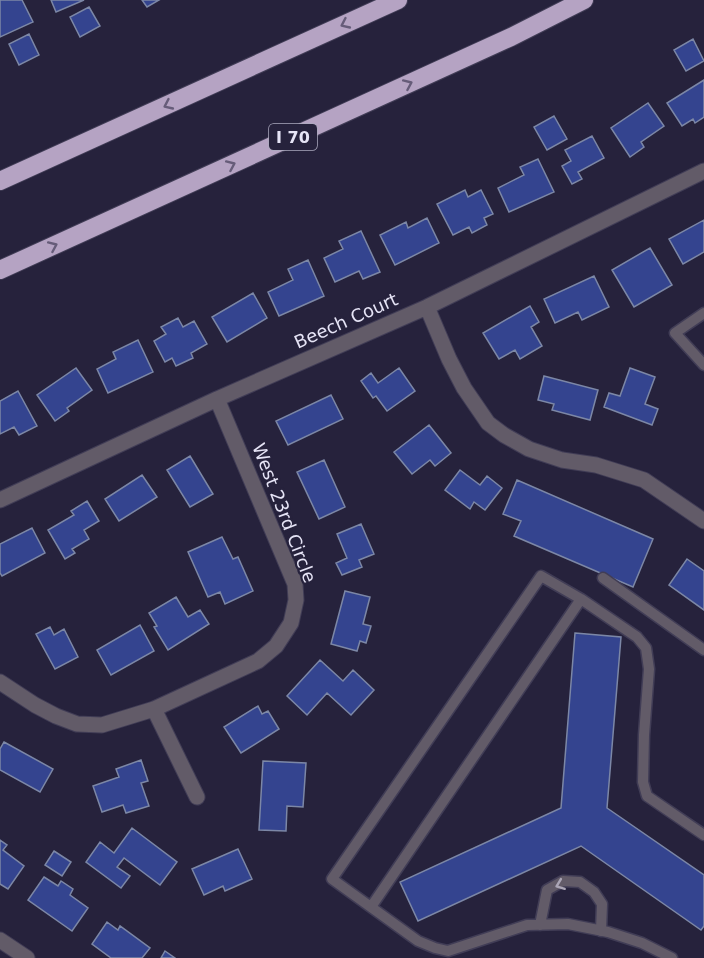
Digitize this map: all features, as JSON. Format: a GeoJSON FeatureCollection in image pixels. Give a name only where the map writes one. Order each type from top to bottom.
{"type":"FeatureCollection","features":[{"type":"Feature","properties":{"kind":"highway"},"geometry":{"type":"LineString","coordinates":[[0,181],[398,0]]}},
{"type":"Feature","properties":{"kind":"highway","name":"I 70"},"geometry":{"type":"LineString","coordinates":[[0,270],[511,37],[584,0]]}},
{"type":"Feature","properties":{"kind":"street","name":"Beech Court"},"geometry":{"type":"LineString","coordinates":[[0,500],[217,399],[427,307],[704,171]]}},
{"type":"Feature","properties":{"kind":"street"},"geometry":{"type":"LineString","coordinates":[[427,307],[448,359],[464,388],[488,423],[529,449],[562,460],[596,465],[644,480],[704,521]]}},
{"type":"Feature","properties":{"kind":"street","name":"West 23rd Circle"},"geometry":{"type":"LineString","coordinates":[[0,682],[56,716],[78,724],[102,725],[154,709],[258,661],[276,646],[291,623],[296,600],[295,584],[217,399]]}},
{"type":"Feature","properties":{"kind":"street"},"geometry":{"type":"LineString","coordinates":[[154,709],[197,797]]}},
{"type":"Feature","properties":{"kind":"street"},"geometry":{"type":"LineString","coordinates":[[0,940],[27,958]]}},
{"type":"Feature","properties":{"kind":"lane"},"geometry":{"type":"LineString","coordinates":[[704,313],[675,333],[704,365]]}},
{"type":"Feature","properties":{"kind":"lane"},"geometry":{"type":"LineString","coordinates":[[672,958],[642,943],[568,924],[527,925],[448,951],[435,948],[418,941],[332,879],[541,576],[582,599],[637,637],[646,648],[649,669],[643,782],[647,796],[704,835]]}},
{"type":"Feature","properties":{"kind":"lane"},"geometry":{"type":"LineString","coordinates":[[603,578],[704,650]]}},
{"type":"Feature","properties":{"kind":"lane"},"geometry":{"type":"LineString","coordinates":[[371,907],[582,599]]}},
{"type":"Feature","properties":{"kind":"lane"},"geometry":{"type":"LineString","coordinates":[[540,925],[547,890],[563,881],[580,882],[594,892],[602,904],[601,931]]}},
{"type":"Feature","properties":{"kind":"building"},"geometry":{"type":"Polygon","coordinates":[[[0,0],[22,0],[33,22],[0,37],[0,0]]]}},
{"type":"Feature","properties":{"kind":"building"},"geometry":{"type":"Polygon","coordinates":[[[51,0],[84,0],[56,12],[51,0]]]}},
{"type":"Feature","properties":{"kind":"building"},"geometry":{"type":"Polygon","coordinates":[[[142,0],[159,0],[147,7],[142,0]]]}},
{"type":"Feature","properties":{"kind":"building"},"geometry":{"type":"Polygon","coordinates":[[[89,7],[100,26],[80,37],[70,17],[89,7]]]}},
{"type":"Feature","properties":{"kind":"building"},"geometry":{"type":"Polygon","coordinates":[[[29,34],[39,55],[19,65],[9,44],[29,34]]]}},
{"type":"Feature","properties":{"kind":"building"},"geometry":{"type":"Polygon","coordinates":[[[693,39],[704,61],[686,71],[674,50],[693,39]]]}},
{"type":"Feature","properties":{"kind":"building"},"geometry":{"type":"Polygon","coordinates":[[[704,80],[704,117],[695,123],[693,119],[682,126],[667,103],[704,80]]]}},
{"type":"Feature","properties":{"kind":"building"},"geometry":{"type":"Polygon","coordinates":[[[648,103],[664,126],[641,142],[644,147],[630,157],[611,128],[648,103]]]}},
{"type":"Feature","properties":{"kind":"building"},"geometry":{"type":"Polygon","coordinates":[[[554,116],[567,139],[547,150],[534,127],[554,116]]]}},
{"type":"Feature","properties":{"kind":"building"},"geometry":{"type":"Polygon","coordinates":[[[592,136],[604,158],[578,172],[582,179],[572,184],[562,166],[571,161],[565,150],[592,136]]]}},
{"type":"Feature","properties":{"kind":"building"},"geometry":{"type":"Polygon","coordinates":[[[538,159],[554,192],[509,212],[498,188],[524,175],[520,167],[538,159]]]}},
{"type":"Feature","properties":{"kind":"building"},"geometry":{"type":"Polygon","coordinates":[[[465,190],[468,197],[481,190],[493,214],[484,218],[487,225],[472,233],[469,227],[453,235],[437,204],[465,190]]]}},
{"type":"Feature","properties":{"kind":"building"},"geometry":{"type":"Polygon","coordinates":[[[427,218],[439,243],[395,265],[380,235],[406,222],[408,228],[427,218]]]}},
{"type":"Feature","properties":{"kind":"building"},"geometry":{"type":"Polygon","coordinates":[[[704,220],[704,252],[683,264],[669,239],[704,220]]]}},
{"type":"Feature","properties":{"kind":"building"},"geometry":{"type":"Polygon","coordinates":[[[361,231],[380,272],[363,279],[359,271],[335,282],[324,258],[343,249],[339,241],[361,231]]]}},
{"type":"Feature","properties":{"kind":"building"},"geometry":{"type":"Polygon","coordinates":[[[650,248],[672,285],[634,307],[612,270],[650,248]]]}},
{"type":"Feature","properties":{"kind":"building"},"geometry":{"type":"Polygon","coordinates":[[[308,260],[324,296],[279,316],[268,292],[293,280],[288,269],[308,260]]]}},
{"type":"Feature","properties":{"kind":"building"},"geometry":{"type":"Polygon","coordinates":[[[594,276],[609,307],[582,320],[578,312],[555,323],[544,299],[594,276]]]}},
{"type":"Feature","properties":{"kind":"building"},"geometry":{"type":"Polygon","coordinates":[[[253,293],[267,318],[227,342],[212,317],[253,293]]]}},
{"type":"Feature","properties":{"kind":"building"},"geometry":{"type":"Polygon","coordinates":[[[530,306],[539,322],[531,327],[542,346],[520,359],[515,350],[499,359],[483,333],[530,306]]]}},
{"type":"Feature","properties":{"kind":"building"},"geometry":{"type":"Polygon","coordinates":[[[178,318],[183,327],[194,321],[207,344],[191,353],[193,358],[176,366],[172,358],[165,362],[154,341],[166,334],[161,327],[178,318]]]}},
{"type":"Feature","properties":{"kind":"building"},"geometry":{"type":"Polygon","coordinates":[[[138,340],[153,372],[108,393],[97,369],[116,359],[113,352],[138,340]]]}},
{"type":"Feature","properties":{"kind":"building"},"geometry":{"type":"Polygon","coordinates":[[[76,368],[92,390],[67,408],[69,411],[55,421],[37,395],[76,368]]]}},
{"type":"Feature","properties":{"kind":"building"},"geometry":{"type":"Polygon","coordinates":[[[399,368],[415,391],[387,411],[376,396],[373,398],[361,381],[371,373],[378,383],[399,368]]]}},
{"type":"Feature","properties":{"kind":"building"},"geometry":{"type":"Polygon","coordinates":[[[630,368],[655,377],[645,404],[658,409],[652,425],[604,407],[609,393],[620,396],[630,368]]]}},
{"type":"Feature","properties":{"kind":"building"},"geometry":{"type":"Polygon","coordinates":[[[544,376],[598,390],[590,420],[552,410],[554,404],[538,400],[544,376]]]}},
{"type":"Feature","properties":{"kind":"building"},"geometry":{"type":"Polygon","coordinates":[[[18,391],[37,426],[19,435],[14,427],[0,434],[0,401],[18,391]]]}},
{"type":"Feature","properties":{"kind":"building"},"geometry":{"type":"Polygon","coordinates":[[[331,395],[343,419],[288,445],[276,421],[331,395]]]}},
{"type":"Feature","properties":{"kind":"building"},"geometry":{"type":"Polygon","coordinates":[[[429,425],[451,453],[435,466],[430,460],[412,474],[394,452],[429,425]]]}},
{"type":"Feature","properties":{"kind":"building"},"geometry":{"type":"Polygon","coordinates":[[[190,456],[213,494],[190,507],[167,470],[190,456]]]}},
{"type":"Feature","properties":{"kind":"building"},"geometry":{"type":"Polygon","coordinates":[[[324,460],[345,507],[319,519],[297,472],[324,460]]]}},
{"type":"Feature","properties":{"kind":"building"},"geometry":{"type":"Polygon","coordinates":[[[460,470],[480,485],[487,476],[502,488],[485,510],[474,502],[470,509],[445,490],[460,470]]]}},
{"type":"Feature","properties":{"kind":"building"},"geometry":{"type":"Polygon","coordinates":[[[142,475],[157,497],[119,521],[105,499],[142,475]]]}},
{"type":"Feature","properties":{"kind":"building"},"geometry":{"type":"Polygon","coordinates":[[[517,480],[653,539],[633,587],[514,536],[521,521],[503,514],[517,480]]]}},
{"type":"Feature","properties":{"kind":"building"},"geometry":{"type":"Polygon","coordinates":[[[87,501],[99,521],[84,530],[89,539],[72,549],[75,553],[65,559],[48,530],[74,515],[71,511],[87,501]]]}},
{"type":"Feature","properties":{"kind":"building"},"geometry":{"type":"Polygon","coordinates":[[[361,524],[374,554],[359,560],[362,567],[342,575],[336,563],[347,558],[337,534],[361,524]]]}},
{"type":"Feature","properties":{"kind":"building"},"geometry":{"type":"Polygon","coordinates":[[[32,528],[45,553],[2,576],[0,573],[0,544],[32,528]]]}},
{"type":"Feature","properties":{"kind":"building"},"geometry":{"type":"Polygon","coordinates":[[[222,537],[233,559],[238,557],[253,591],[225,604],[220,592],[208,597],[188,552],[222,537]]]}},
{"type":"Feature","properties":{"kind":"building"},"geometry":{"type":"Polygon","coordinates":[[[687,559],[704,571],[704,610],[669,585],[687,559]]]}},
{"type":"Feature","properties":{"kind":"building"},"geometry":{"type":"Polygon","coordinates":[[[345,591],[370,597],[363,624],[371,626],[366,643],[360,641],[357,651],[331,644],[345,591]]]}},
{"type":"Feature","properties":{"kind":"building"},"geometry":{"type":"Polygon","coordinates":[[[176,597],[188,617],[200,610],[209,624],[168,650],[154,627],[157,626],[149,613],[176,597]]]}},
{"type":"Feature","properties":{"kind":"building"},"geometry":{"type":"Polygon","coordinates":[[[140,625],[154,651],[111,675],[97,650],[140,625]]]}},
{"type":"Feature","properties":{"kind":"building"},"geometry":{"type":"Polygon","coordinates":[[[50,627],[54,635],[64,629],[78,657],[55,669],[36,634],[50,627]]]}},
{"type":"Feature","properties":{"kind":"building"},"geometry":{"type":"Polygon","coordinates":[[[575,633],[621,637],[607,808],[704,875],[704,926],[701,930],[581,846],[418,921],[400,882],[561,808],[575,633]]]}},
{"type":"Feature","properties":{"kind":"building"},"geometry":{"type":"Polygon","coordinates":[[[320,660],[343,681],[353,670],[374,690],[351,715],[327,693],[307,715],[287,696],[320,660]]]}},
{"type":"Feature","properties":{"kind":"building"},"geometry":{"type":"Polygon","coordinates":[[[258,706],[262,714],[268,711],[279,729],[241,753],[224,727],[258,706]]]}},
{"type":"Feature","properties":{"kind":"building"},"geometry":{"type":"Polygon","coordinates":[[[4,742],[53,769],[40,792],[0,770],[0,749],[4,742]]]}},
{"type":"Feature","properties":{"kind":"building"},"geometry":{"type":"Polygon","coordinates":[[[141,760],[148,781],[141,783],[149,806],[126,813],[123,805],[102,812],[93,786],[119,777],[116,769],[141,760]]]}},
{"type":"Feature","properties":{"kind":"building"},"geometry":{"type":"Polygon","coordinates":[[[263,761],[306,763],[303,807],[287,806],[286,831],[259,830],[263,761]]]}},
{"type":"Feature","properties":{"kind":"building"},"geometry":{"type":"Polygon","coordinates":[[[132,828],[177,862],[160,885],[124,858],[117,867],[130,876],[121,888],[86,862],[100,842],[114,853],[132,828]]]}},
{"type":"Feature","properties":{"kind":"building"},"geometry":{"type":"Polygon","coordinates":[[[0,840],[7,845],[3,850],[24,866],[8,889],[0,884],[0,840]]]}},
{"type":"Feature","properties":{"kind":"building"},"geometry":{"type":"Polygon","coordinates":[[[238,849],[252,879],[225,891],[223,886],[204,895],[192,869],[238,849]]]}},
{"type":"Feature","properties":{"kind":"building"},"geometry":{"type":"Polygon","coordinates":[[[54,851],[71,862],[62,876],[45,865],[54,851]]]}},
{"type":"Feature","properties":{"kind":"building"},"geometry":{"type":"Polygon","coordinates":[[[44,877],[58,886],[61,881],[73,889],[70,895],[88,908],[72,931],[28,900],[44,877]]]}},
{"type":"Feature","properties":{"kind":"building"},"geometry":{"type":"Polygon","coordinates":[[[107,922],[118,930],[120,926],[150,948],[142,958],[111,958],[92,944],[107,922]]]}},
{"type":"Feature","properties":{"kind":"building"},"geometry":{"type":"Polygon","coordinates":[[[165,951],[175,958],[161,958],[165,951]]]}}]}
